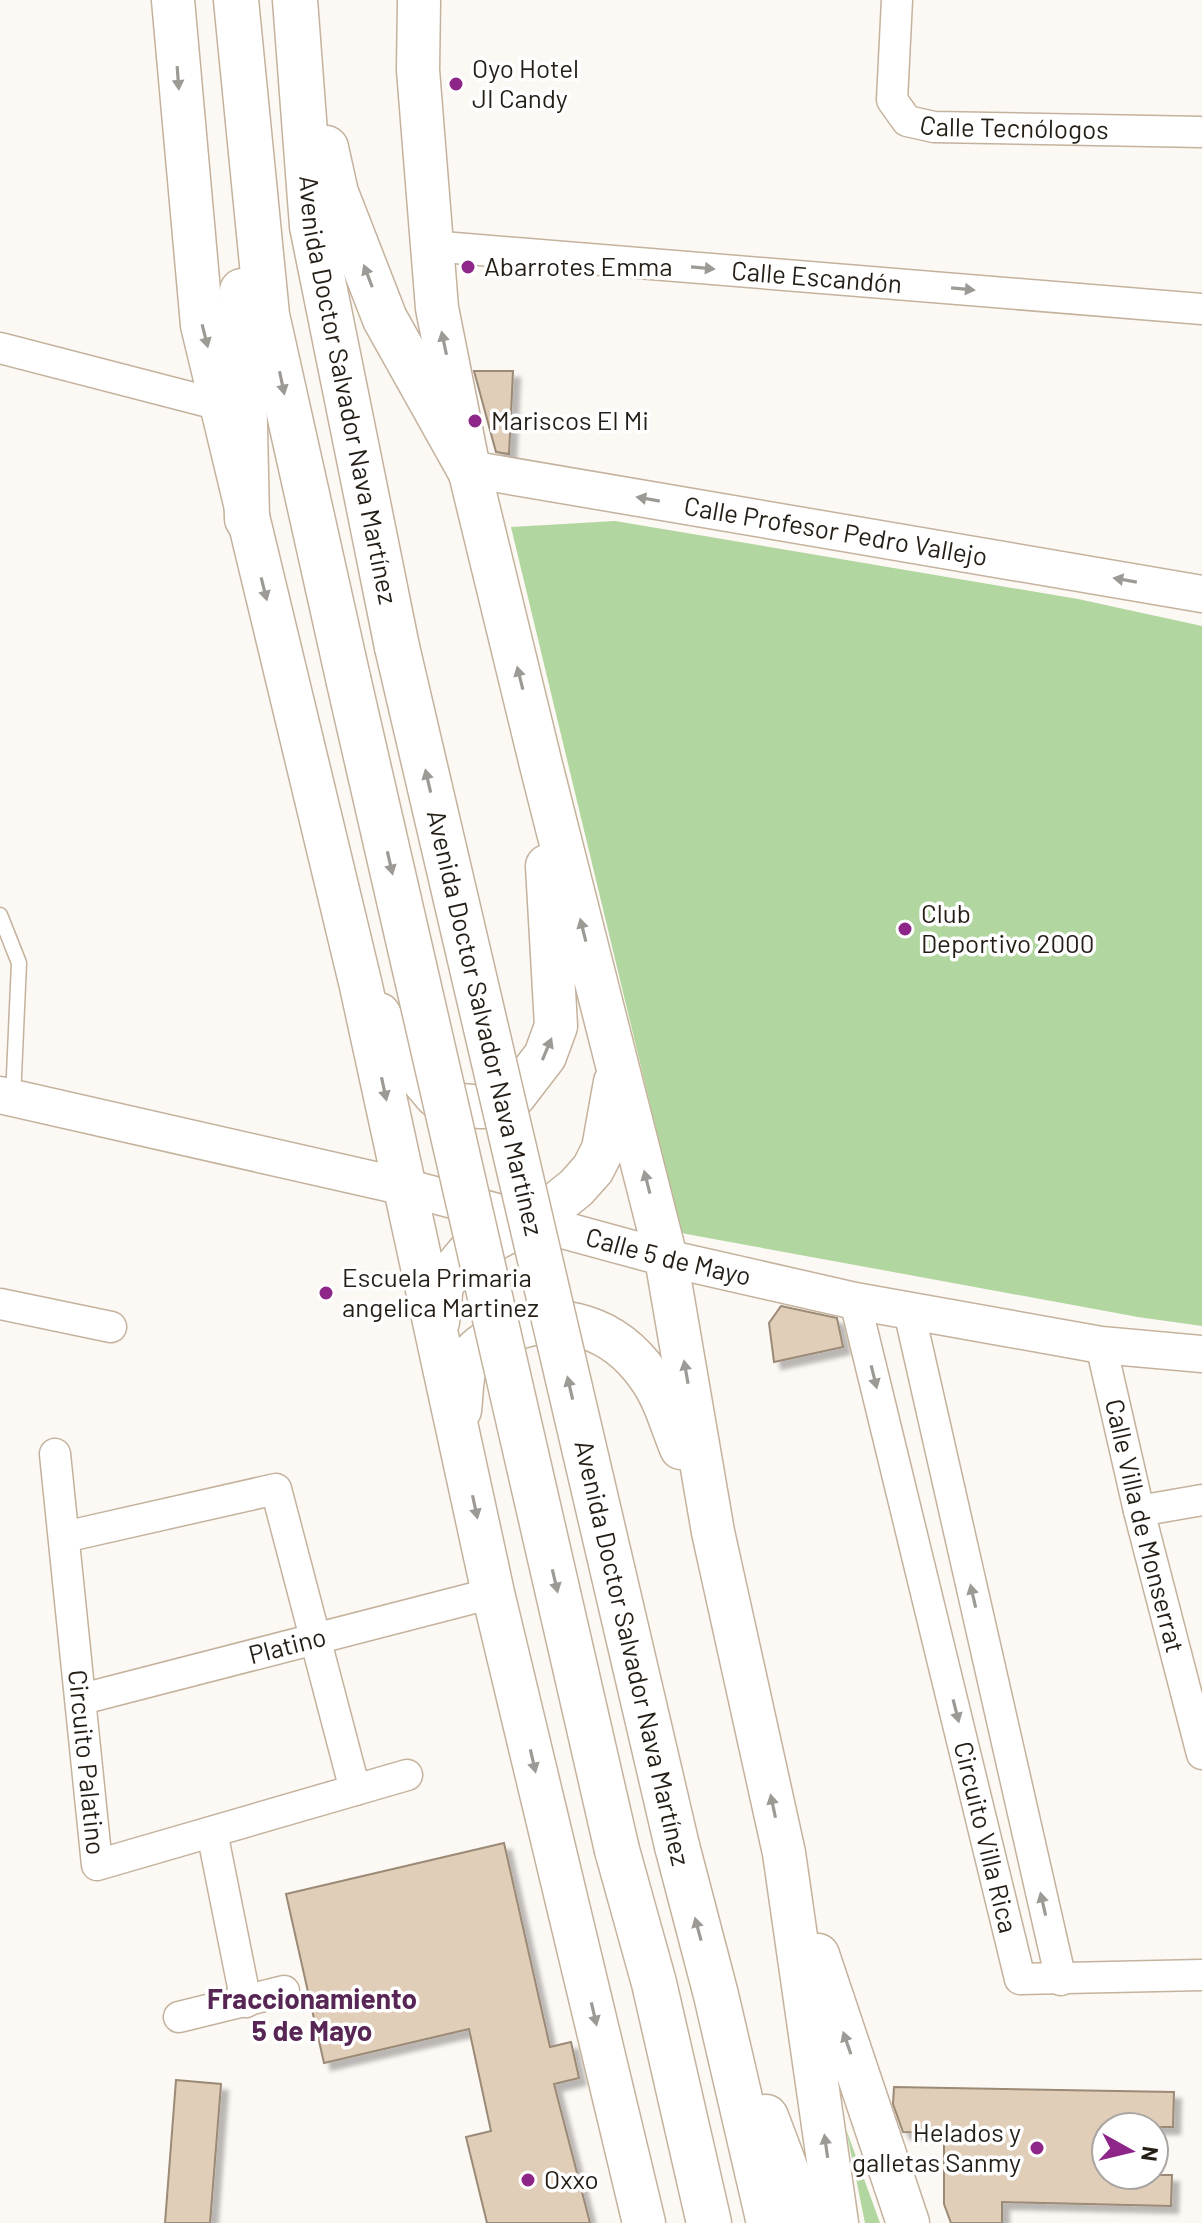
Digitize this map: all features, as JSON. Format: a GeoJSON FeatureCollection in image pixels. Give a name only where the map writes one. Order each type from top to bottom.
{"type":"FeatureCollection","features":[{"type":"Feature","properties":{"kind":"highway"},"geometry":{"type":"LineString","coordinates":[[236,0],[247,519]]}},
{"type":"Feature","properties":{"kind":"highway","name":"Avenida Doctor Salvador Nava Martínez"},"geometry":{"type":"LineString","coordinates":[[236,0],[267,315],[617,1850],[654,1983],[709,2223]]}},
{"type":"Feature","properties":{"kind":"highway"},"geometry":{"type":"LineString","coordinates":[[295,10],[336,193],[385,319],[469,469]]}},
{"type":"Feature","properties":{"kind":"highway","name":"Avenida Doctor Salvador Nava Martínez"},"geometry":{"type":"LineString","coordinates":[[295,10],[312,226],[397,647],[677,1846],[716,1995],[769,2223]]}},
{"type":"Feature","properties":{"kind":"highway"},"geometry":{"type":"LineString","coordinates":[[654,1983],[686,2223]]}},
{"type":"Feature","properties":{"kind":"highway"},"geometry":{"type":"LineString","coordinates":[[716,1995],[786,2163],[806,2223]]}},
{"type":"Feature","properties":{"kind":"main road"},"geometry":{"type":"LineString","coordinates":[[173,0],[202,325],[224,406],[247,519],[361,986],[493,1593],[644,2223]]}},
{"type":"Feature","properties":{"kind":"main road"},"geometry":{"type":"LineString","coordinates":[[419,0],[418,70],[437,308],[469,469],[666,1258],[713,1532],[784,1853],[837,2223]]}},
{"type":"Feature","properties":{"kind":"main road"},"geometry":{"type":"LineString","coordinates":[[361,986],[409,1064],[436,1096],[461,1105],[497,1106],[515,1095],[527,1082],[545,1056],[556,1026],[541,765]]}},
{"type":"Feature","properties":{"kind":"main road"},"geometry":{"type":"LineString","coordinates":[[437,1333],[442,1284],[455,1265],[468,1253],[546,1212],[576,1188],[593,1169],[603,1149],[618,1065]]}},
{"type":"Feature","properties":{"kind":"main road"},"geometry":{"type":"LineString","coordinates":[[465,1463],[458,1419],[467,1362],[488,1340],[525,1325],[573,1323],[600,1332],[649,1375],[664,1404],[713,1532]]}},
{"type":"Feature","properties":{"kind":"main road"},"geometry":{"type":"LineString","coordinates":[[784,1853],[908,2223]]}},
{"type":"Feature","properties":{"kind":"street","name":"Calle Tecnólogos"},"geometry":{"type":"LineString","coordinates":[[897,0],[892,100],[907,121],[934,127],[1202,132]]}},
{"type":"Feature","properties":{"kind":"street","name":"Calle Escandón"},"geometry":{"type":"LineString","coordinates":[[430,246],[1202,309]]}},
{"type":"Feature","properties":{"kind":"street"},"geometry":{"type":"LineString","coordinates":[[0,348],[224,406]]}},
{"type":"Feature","properties":{"kind":"street","name":"Calle Profesor Pedro Vallejo"},"geometry":{"type":"LineString","coordinates":[[469,469],[1202,594]]}},
{"type":"Feature","properties":{"kind":"street","name":"Calle 5 de Mayo"},"geometry":{"type":"LineString","coordinates":[[6,1097],[405,1187],[666,1258],[855,1301],[1101,1345],[1202,1354]]}},
{"type":"Feature","properties":{"kind":"street","name":"Circuito Villa Rica"},"geometry":{"type":"LineString","coordinates":[[855,1301],[1020,1979],[1202,1975]]}},
{"type":"Feature","properties":{"kind":"street"},"geometry":{"type":"LineString","coordinates":[[0,1304],[111,1327]]}},
{"type":"Feature","properties":{"kind":"street","name":"Circuito Villa Rica"},"geometry":{"type":"LineString","coordinates":[[909,1311],[1061,1980]]}},
{"type":"Feature","properties":{"kind":"street","name":"Calle Villa de Monserrat"},"geometry":{"type":"LineString","coordinates":[[1101,1345],[1139,1511],[1202,1754]]}},
{"type":"Feature","properties":{"kind":"street","name":"Circuito Palatino"},"geometry":{"type":"LineString","coordinates":[[55,1454],[97,1865],[407,1775]]}},
{"type":"Feature","properties":{"kind":"street"},"geometry":{"type":"LineString","coordinates":[[64,1537],[276,1489],[355,1790]]}},
{"type":"Feature","properties":{"kind":"street"},"geometry":{"type":"LineString","coordinates":[[1139,1511],[1202,1500]]}},
{"type":"Feature","properties":{"kind":"street","name":"Platino"},"geometry":{"type":"LineString","coordinates":[[82,1699],[493,1593]]}},
{"type":"Feature","properties":{"kind":"street"},"geometry":{"type":"LineString","coordinates":[[942,1656],[985,1646]]}},
{"type":"Feature","properties":{"kind":"street"},"geometry":{"type":"LineString","coordinates":[[212,1832],[246,2002]]}},
{"type":"Feature","properties":{"kind":"street"},"geometry":{"type":"LineString","coordinates":[[179,2017],[284,1991]]}},
{"type":"Feature","properties":{"kind":"lane"},"geometry":{"type":"LineString","coordinates":[[0,915],[19,963],[6,1097]]}},
{"type":"Feature","properties":{"kind":"green space","name":"Club Deportivo 2000"},"geometry":{"type":"Polygon","coordinates":[[[615,521],[1078,599],[1202,626],[1202,1326],[681,1233],[511,527],[615,521]]]}},
{"type":"Feature","properties":{"kind":"green space"},"geometry":{"type":"Polygon","coordinates":[[[846,2129],[880,2223],[865,2223],[846,2129]]]}},
{"type":"Feature","properties":{"kind":"building"},"geometry":{"type":"Polygon","coordinates":[[[474,371],[513,371],[509,454],[496,452],[474,371]]]}},
{"type":"Feature","properties":{"kind":"building"},"geometry":{"type":"Polygon","coordinates":[[[781,1306],[837,1318],[843,1347],[774,1362],[769,1323],[781,1306]]]}},
{"type":"Feature","properties":{"kind":"building"},"geometry":{"type":"Polygon","coordinates":[[[504,1843],[550,2047],[571,2042],[579,2078],[554,2084],[590,2223],[487,2223],[466,2137],[491,2131],[469,2029],[324,2063],[286,1894],[504,1843]]]}},
{"type":"Feature","properties":{"kind":"building"},"geometry":{"type":"Polygon","coordinates":[[[176,2080],[221,2084],[210,2223],[165,2223],[176,2080]]]}},
{"type":"Feature","properties":{"kind":"building","name":"Helados y galletas Sanmy"},"geometry":{"type":"Polygon","coordinates":[[[894,2087],[1174,2092],[1173,2127],[1170,2127],[1170,2111],[1090,2111],[1090,2191],[1170,2191],[1172,2175],[1171,2206],[1002,2202],[1002,2223],[951,2223],[944,2204],[944,2133],[903,2132],[893,2104],[894,2087]]]}},
{"type":"Feature","properties":{"kind":"place","name":"Oyo Hotel JI Candy"},"geometry":{"type":"Point","coordinates":[456,84]}},
{"type":"Feature","properties":{"kind":"place","name":"Abarrotes Emma"},"geometry":{"type":"Point","coordinates":[468,267]}},
{"type":"Feature","properties":{"kind":"place","name":"Mariscos El Mi"},"geometry":{"type":"Point","coordinates":[475,421]}},
{"type":"Feature","properties":{"kind":"place","name":"Club Deportivo 2000"},"geometry":{"type":"Point","coordinates":[905,929]}},
{"type":"Feature","properties":{"kind":"place","name":"Escuela Primaria angelica Martinez"},"geometry":{"type":"Point","coordinates":[326,1293]}},
{"type":"Feature","properties":{"kind":"place","name":"Helados y galletas Sanmy"},"geometry":{"type":"Point","coordinates":[1037,2148]}},
{"type":"Feature","properties":{"kind":"place","name":"Oxxo"},"geometry":{"type":"Point","coordinates":[528,2180]}},
{"type":"Feature","properties":{"kind":"district","name":"Fraccionamiento 5 de Mayo"},"geometry":{"type":"Point","coordinates":[312,2015]}}]}
